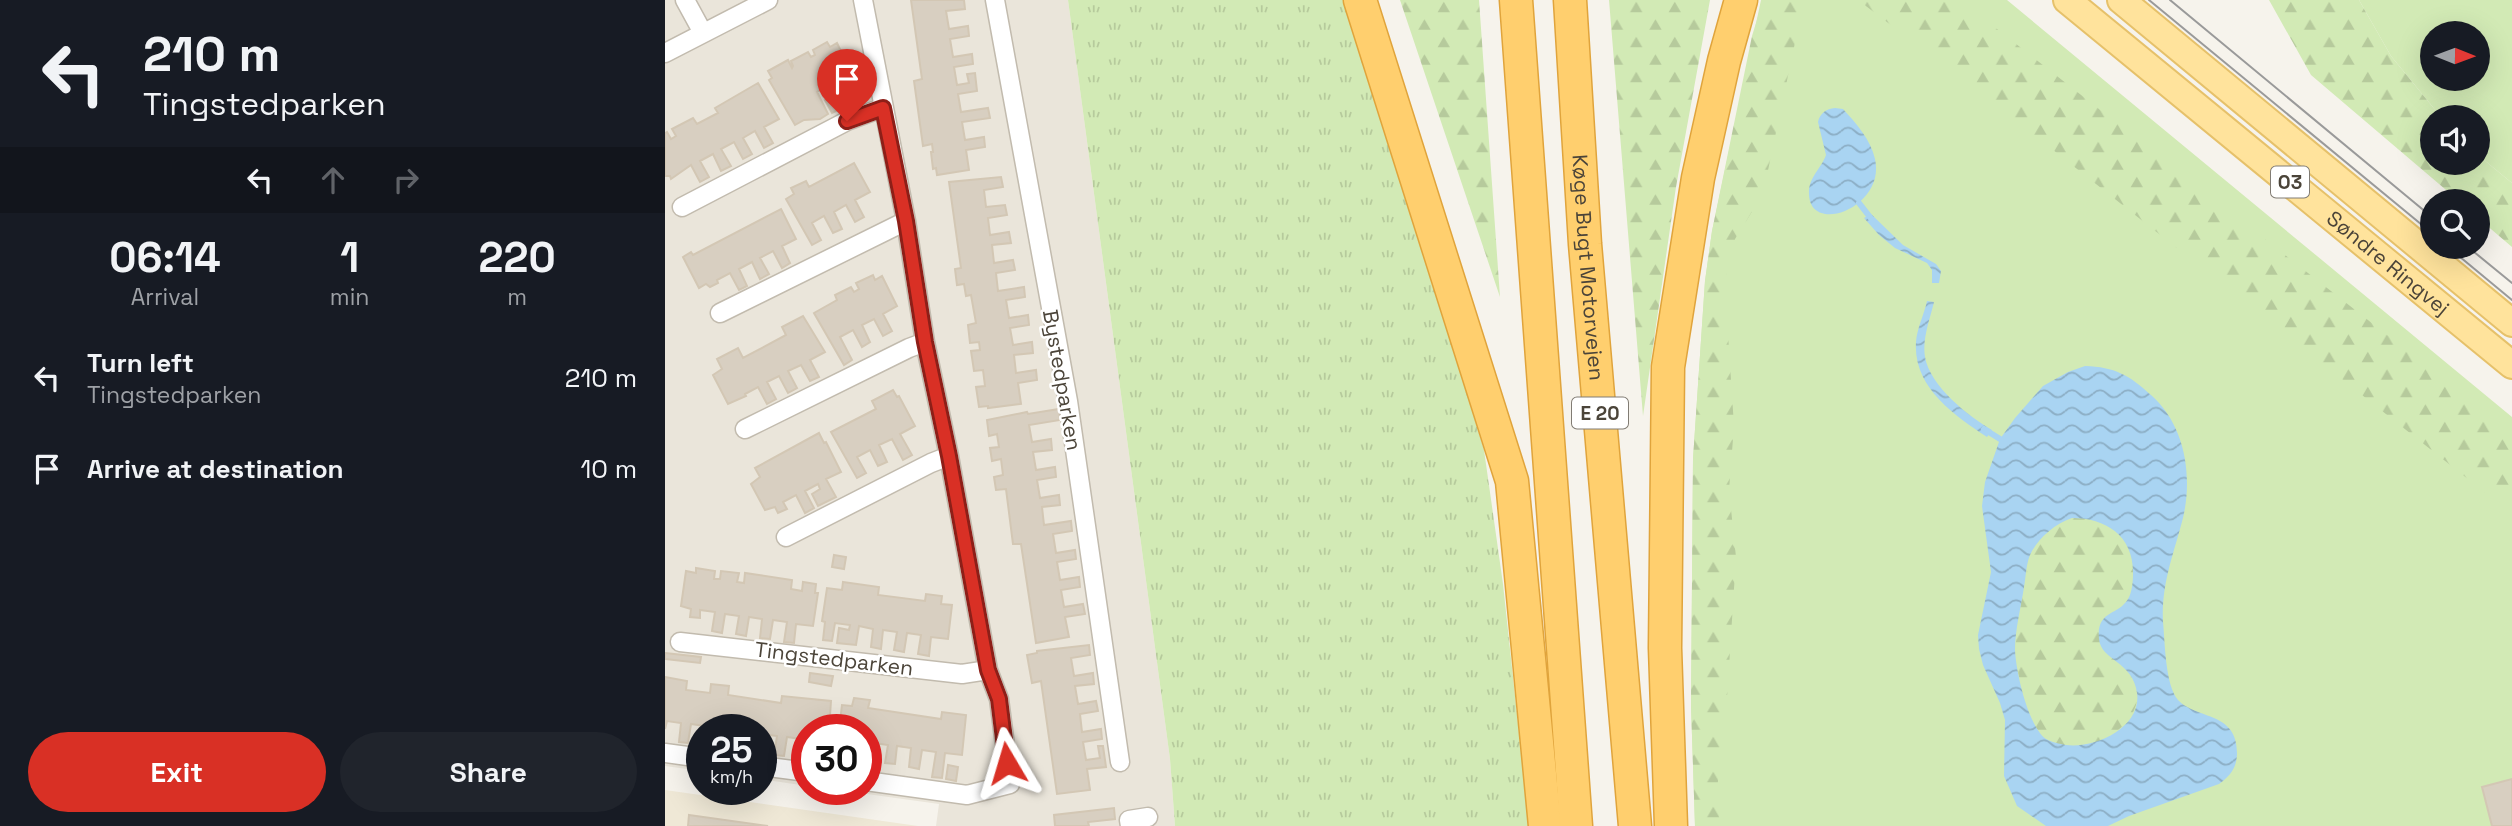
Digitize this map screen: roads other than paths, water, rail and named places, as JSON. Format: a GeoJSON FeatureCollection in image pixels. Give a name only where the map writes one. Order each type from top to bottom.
{"type":"FeatureCollection","features":[{"type":"Feature","properties":{"kind":"highway"},"geometry":{"type":"LineString","coordinates":[[1360,0],[1512,481],[1545,826]]}},
{"type":"Feature","properties":{"kind":"highway","name":"E 20"},"geometry":{"type":"LineString","coordinates":[[1516,0],[1576,826]]}},
{"type":"Feature","properties":{"kind":"highway","name":"Køge Bugt Motorvejen"},"geometry":{"type":"LineString","coordinates":[[1570,0],[1585,244],[1635,826]]}},
{"type":"Feature","properties":{"kind":"highway"},"geometry":{"type":"LineString","coordinates":[[1671,826],[1665,648],[1668,367],[1698,178],[1724,61],[1741,0]]}},
{"type":"Feature","properties":{"kind":"main road","name":"Søndre Ringvej"},"geometry":{"type":"LineString","coordinates":[[2067,0],[2512,365]]}},
{"type":"Feature","properties":{"kind":"main road","name":"Søndre Ringvej"},"geometry":{"type":"LineString","coordinates":[[2121,0],[2512,323]]}},
{"type":"Feature","properties":{"kind":"street"},"geometry":{"type":"LineString","coordinates":[[685,0],[702,33]]}},
{"type":"Feature","properties":{"kind":"street"},"geometry":{"type":"LineString","coordinates":[[665,53],[768,0]]}},
{"type":"Feature","properties":{"kind":"street"},"geometry":{"type":"LineString","coordinates":[[863,0],[988,670],[999,699],[1010,784],[967,795],[882,783]]}},
{"type":"Feature","properties":{"kind":"street","name":"Bystedparken"},"geometry":{"type":"LineString","coordinates":[[995,0],[1068,401],[1120,762]]}},
{"type":"Feature","properties":{"kind":"street"},"geometry":{"type":"LineString","coordinates":[[682,207],[847,121],[883,108]]}},
{"type":"Feature","properties":{"kind":"street"},"geometry":{"type":"LineString","coordinates":[[720,313],[906,221]]}},
{"type":"Feature","properties":{"kind":"street"},"geometry":{"type":"LineString","coordinates":[[745,429],[925,342]]}},
{"type":"Feature","properties":{"kind":"street"},"geometry":{"type":"LineString","coordinates":[[786,537],[930,463],[949,456]]}},
{"type":"Feature","properties":{"kind":"street","name":"Tingstedparken"},"geometry":{"type":"LineString","coordinates":[[680,642],[962,674],[988,670]]}},
{"type":"Feature","properties":{"kind":"street"},"geometry":{"type":"LineString","coordinates":[[665,753],[686,756]]}},
{"type":"Feature","properties":{"kind":"street"},"geometry":{"type":"LineString","coordinates":[[1130,826],[1129,820],[1148,817]]}},
{"type":"Feature","properties":{"kind":"water"},"geometry":{"type":"Polygon","coordinates":[[[1835,108],[1843,109],[1867,139],[1875,159],[1875,176],[1869,191],[1859,202],[1847,210],[1833,214],[1821,213],[1813,207],[1809,188],[1826,155],[1818,122],[1824,112],[1835,108]]]}},
{"type":"Feature","properties":{"kind":"water"},"geometry":{"type":"Polygon","coordinates":[[[1871,214],[1903,245],[1936,264],[1941,271],[1939,283],[1932,283],[1932,270],[1927,263],[1895,248],[1879,235],[1864,218],[1871,214]]]}},
{"type":"Feature","properties":{"kind":"water"},"geometry":{"type":"Polygon","coordinates":[[[1927,301],[1934,302],[1925,343],[1928,368],[1951,399],[1992,430],[1987,437],[1949,409],[1928,386],[1921,373],[1916,342],[1927,301]]]}},
{"type":"Feature","properties":{"kind":"water"},"geometry":{"type":"Polygon","coordinates":[[[2085,366],[2113,370],[2128,377],[2163,407],[2179,436],[2187,485],[2183,518],[2164,595],[2163,622],[2168,674],[2178,700],[2195,711],[2215,718],[2230,730],[2235,739],[2237,753],[2232,771],[2219,784],[2108,826],[2046,826],[2017,806],[2004,776],[2005,720],[1979,649],[1978,635],[1991,572],[1982,506],[1985,482],[2000,439],[2015,418],[2043,386],[2085,366]],[[2072,518],[2054,527],[2032,551],[2027,564],[2015,642],[2021,684],[2034,723],[2046,739],[2066,745],[2090,743],[2114,733],[2132,716],[2137,705],[2137,693],[2130,674],[2105,652],[2099,639],[2104,618],[2124,604],[2131,590],[2133,580],[2129,549],[2116,532],[2107,526],[2072,518]]]}},
{"type":"Feature","properties":{"kind":"waterway"},"geometry":{"type":"LineString","coordinates":[[1859,203],[1873,221]]}},
{"type":"Feature","properties":{"kind":"waterway"},"geometry":{"type":"LineString","coordinates":[[1984,429],[2000,439]]}},
{"type":"Feature","properties":{"kind":"tram line"},"geometry":{"type":"LineString","coordinates":[[2149,0],[2420,223]]}},
{"type":"Feature","properties":{"kind":"tram line"},"geometry":{"type":"LineString","coordinates":[[2170,0],[2420,207]]}},
{"type":"Feature","properties":{"kind":"tram line"},"geometry":{"type":"LineString","coordinates":[[2462,259],[2512,300]]}},
{"type":"Feature","properties":{"kind":"tram line"},"geometry":{"type":"LineString","coordinates":[[2483,259],[2512,283]]}}]}
